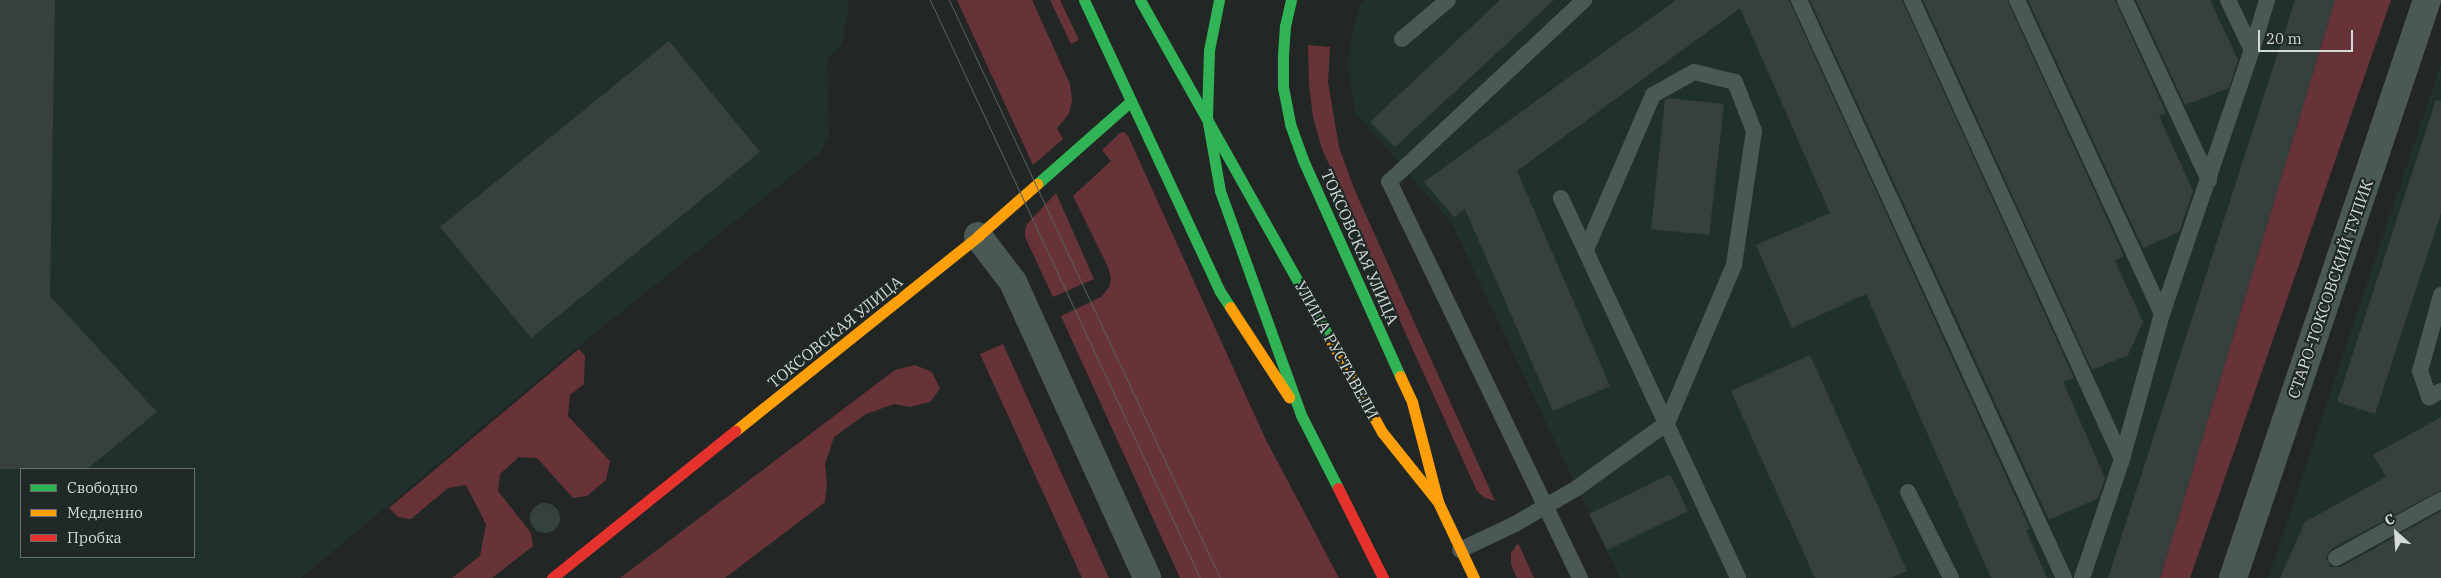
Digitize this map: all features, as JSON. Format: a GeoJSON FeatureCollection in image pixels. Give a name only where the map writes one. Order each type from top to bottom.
{"type":"FeatureCollection","features":[{"type":"Feature","properties":{"kind":"main road","name":"УЛИЦА РУСТАВЕЛИ"},"geometry":{"type":"LineString","coordinates":[[1084,0],[1219,290],[1300,415],[1383,578]]}},
{"type":"Feature","properties":{"kind":"main road","name":"УЛИЦА РУСТАВЕЛИ"},"geometry":{"type":"LineString","coordinates":[[1140,0],[1382,432],[1438,502],[1474,578]]}},
{"type":"Feature","properties":{"kind":"main road"},"geometry":{"type":"LineString","coordinates":[[1207,117],[1209,50],[1218,0]]}},
{"type":"Feature","properties":{"kind":"main road","name":"ТОКСОВСКАЯ УЛИЦА"},"geometry":{"type":"LineString","coordinates":[[1291,0],[1285,26],[1283,56],[1283,87],[1290,124],[1303,160],[1412,402],[1438,502]]}},
{"type":"Feature","properties":{"kind":"main road","name":"ТОКСОВСКАЯ УЛИЦА"},"geometry":{"type":"LineString","coordinates":[[552,578],[978,236],[1130,102]]}},
{"type":"Feature","properties":{"kind":"main road","name":"УЛИЦА РУСТАВЕЛИ"},"geometry":{"type":"LineString","coordinates":[[1207,117],[1220,191],[1300,415]]}},
{"type":"Feature","properties":{"kind":"street","name":"СТАРО-ТОКСОВСКИЙ ТУПИК"},"geometry":{"type":"LineString","coordinates":[[2233,578],[2427,0]]}},
{"type":"Feature","properties":{"kind":"street"},"geometry":{"type":"LineString","coordinates":[[978,236],[1013,282],[1147,578]]}},
{"type":"Feature","properties":{"kind":"lane"},"geometry":{"type":"LineString","coordinates":[[1402,39],[1448,0]]}},
{"type":"Feature","properties":{"kind":"lane"},"geometry":{"type":"LineString","coordinates":[[1580,578],[1389,182],[1584,0]]}},
{"type":"Feature","properties":{"kind":"lane"},"geometry":{"type":"LineString","coordinates":[[1799,0],[2064,578]]}},
{"type":"Feature","properties":{"kind":"lane"},"geometry":{"type":"LineString","coordinates":[[1912,0],[2122,459]]}},
{"type":"Feature","properties":{"kind":"lane"},"geometry":{"type":"LineString","coordinates":[[2016,0],[2162,314]]}},
{"type":"Feature","properties":{"kind":"lane"},"geometry":{"type":"LineString","coordinates":[[2125,0],[2209,180]]}},
{"type":"Feature","properties":{"kind":"lane"},"geometry":{"type":"LineString","coordinates":[[2228,0],[2252,50]]}},
{"type":"Feature","properties":{"kind":"lane"},"geometry":{"type":"LineString","coordinates":[[2082,578],[2122,459],[2162,314],[2209,180],[2267,0]]}},
{"type":"Feature","properties":{"kind":"lane"},"geometry":{"type":"LineString","coordinates":[[1460,550],[1515,524],[1577,488],[1667,422],[1734,265],[1754,131],[1735,82],[1694,72],[1653,95],[1586,250]]}},
{"type":"Feature","properties":{"kind":"lane"},"geometry":{"type":"LineString","coordinates":[[1561,198],[1667,422],[1738,578]]}},
{"type":"Feature","properties":{"kind":"lane"},"geometry":{"type":"LineString","coordinates":[[2441,295],[2420,370],[2428,397],[2441,391]]}},
{"type":"Feature","properties":{"kind":"lane"},"geometry":{"type":"LineString","coordinates":[[1908,492],[1951,578]]}},
{"type":"Feature","properties":{"kind":"lane"},"geometry":{"type":"LineString","coordinates":[[2336,558],[2441,500]]}},
{"type":"Feature","properties":{"kind":"shaded area"},"geometry":{"type":"Polygon","coordinates":[[[0,0],[849,0],[842,45],[827,58],[829,136],[820,153],[575,349],[301,578],[0,578],[0,0]]]}},
{"type":"Feature","properties":{"kind":"shaded area"},"geometry":{"type":"Polygon","coordinates":[[[957,0],[1032,0],[1070,84],[1072,100],[1069,114],[1057,128],[1063,139],[1033,165],[957,0]]]}},
{"type":"Feature","properties":{"kind":"shaded area"},"geometry":{"type":"Polygon","coordinates":[[[1050,0],[1060,0],[1079,40],[1071,44],[1050,0]]]}},
{"type":"Feature","properties":{"kind":"shaded area"},"geometry":{"type":"Polygon","coordinates":[[[1365,0],[2335,0],[2160,578],[1620,578],[1452,224],[1355,112],[1348,65],[1352,33],[1360,6],[1365,0]]]}},
{"type":"Feature","properties":{"kind":"shaded area"},"geometry":{"type":"Polygon","coordinates":[[[2335,0],[2391,0],[2190,578],[2160,578],[2335,0]]]}},
{"type":"Feature","properties":{"kind":"shaded area"},"geometry":{"type":"Polygon","coordinates":[[[1308,45],[1330,47],[1328,82],[1339,147],[1355,191],[1495,501],[1485,498],[1477,491],[1322,149],[1313,117],[1309,84],[1308,45]]]}},
{"type":"Feature","properties":{"kind":"shaded area"},"geometry":{"type":"Polygon","coordinates":[[[2441,64],[2441,578],[2268,578],[2441,64]]]}},
{"type":"Feature","properties":{"kind":"shaded area"},"geometry":{"type":"Polygon","coordinates":[[[1124,132],[1128,136],[1265,438],[1339,578],[1180,578],[1061,316],[1101,297],[1109,287],[1111,278],[1108,267],[1073,196],[1111,161],[1102,150],[1120,133],[1124,132]]]}},
{"type":"Feature","properties":{"kind":"shaded area"},"geometry":{"type":"Polygon","coordinates":[[[1056,193],[1094,279],[1053,297],[1025,237],[1025,230],[1027,224],[1056,193]]]}},
{"type":"Feature","properties":{"kind":"shaded area"},"geometry":{"type":"Polygon","coordinates":[[[1003,344],[1109,578],[1082,578],[980,354],[1003,344]]]}},
{"type":"Feature","properties":{"kind":"shaded area"},"geometry":{"type":"Polygon","coordinates":[[[579,349],[585,356],[584,384],[570,395],[568,416],[610,461],[606,480],[587,496],[573,498],[537,458],[519,457],[500,474],[498,491],[531,533],[533,546],[492,578],[452,578],[480,556],[486,524],[466,485],[448,488],[411,519],[398,517],[389,508],[579,349]]]}},
{"type":"Feature","properties":{"kind":"shaded area"},"geometry":{"type":"Polygon","coordinates":[[[915,365],[932,372],[940,389],[930,402],[910,407],[894,404],[866,414],[834,437],[825,464],[827,483],[825,502],[725,578],[620,578],[895,370],[915,365]]]}},
{"type":"Feature","properties":{"kind":"shaded area"},"geometry":{"type":"Polygon","coordinates":[[[1518,543],[1534,578],[1517,578],[1511,565],[1511,553],[1518,543]]]}},
{"type":"Feature","properties":{"kind":"building"},"geometry":{"type":"Polygon","coordinates":[[[0,0],[55,0],[50,296],[157,412],[88,468],[0,469],[0,0]]]}},
{"type":"Feature","properties":{"kind":"building"},"geometry":{"type":"Polygon","coordinates":[[[1500,0],[1554,0],[1395,147],[1370,122],[1500,0]]]}},
{"type":"Feature","properties":{"kind":"building"},"geometry":{"type":"Polygon","coordinates":[[[1676,0],[1789,0],[2030,529],[2026,530],[2047,578],[1991,578],[1866,294],[1792,328],[1756,245],[1830,213],[1740,8],[1517,171],[1610,386],[1553,411],[1465,209],[1454,217],[1424,182],[1676,0]]]}},
{"type":"Feature","properties":{"kind":"building"},"geometry":{"type":"Polygon","coordinates":[[[1810,0],[1902,0],[2074,378],[2063,382],[2105,478],[2098,498],[2049,520],[1810,0]]]}},
{"type":"Feature","properties":{"kind":"building"},"geometry":{"type":"Polygon","coordinates":[[[1923,0],[2007,0],[2124,256],[2115,261],[2143,322],[2128,355],[2092,370],[1923,0]]]}},
{"type":"Feature","properties":{"kind":"building"},"geometry":{"type":"Polygon","coordinates":[[[2028,0],[2115,0],[2166,113],[2159,116],[2193,191],[2179,232],[2143,248],[2028,0]]]}},
{"type":"Feature","properties":{"kind":"building"},"geometry":{"type":"Polygon","coordinates":[[[2136,0],[2210,0],[2238,60],[2229,88],[2185,105],[2136,0]]]}},
{"type":"Feature","properties":{"kind":"building"},"geometry":{"type":"Polygon","coordinates":[[[2295,0],[2335,0],[2160,578],[2108,578],[2295,0]]]}},
{"type":"Feature","properties":{"kind":"building"},"geometry":{"type":"Polygon","coordinates":[[[669,41],[760,152],[531,338],[440,227],[669,41]]]}},
{"type":"Feature","properties":{"kind":"building"},"geometry":{"type":"Polygon","coordinates":[[[1668,98],[1724,104],[1709,235],[1651,229],[1665,100],[1668,98]]]}},
{"type":"Feature","properties":{"kind":"building"},"geometry":{"type":"Polygon","coordinates":[[[2436,100],[2441,101],[2441,213],[2375,414],[2337,402],[2436,100]]]}},
{"type":"Feature","properties":{"kind":"building"},"geometry":{"type":"Polygon","coordinates":[[[1810,355],[1907,571],[1891,578],[1815,578],[1731,391],[1810,355]]]}},
{"type":"Feature","properties":{"kind":"building"},"geometry":{"type":"Polygon","coordinates":[[[2441,417],[2441,490],[2331,549],[2326,558],[2331,567],[2341,567],[2441,511],[2441,578],[2280,578],[2305,522],[2386,477],[2373,455],[2441,417]]]}},
{"type":"Feature","properties":{"kind":"building"},"geometry":{"type":"Polygon","coordinates":[[[1670,474],[1688,511],[1607,550],[1589,514],[1670,474]]]}},
{"type":"Feature","properties":{"kind":"building"},"geometry":{"type":"Polygon","coordinates":[[[545,503],[556,507],[560,518],[556,529],[545,533],[534,529],[530,518],[534,507],[545,503]]]}},
{"type":"Feature","properties":{"kind":"tram line"},"geometry":{"type":"LineString","coordinates":[[930,0],[1200,578]]}},
{"type":"Feature","properties":{"kind":"tram line"},"geometry":{"type":"LineString","coordinates":[[949,0],[1220,578]]}},
{"type":"Feature","properties":{"kind":"traffic: fast"},"geometry":{"type":"LineString","coordinates":[[1084,0],[1219,290],[1230,307]]}},
{"type":"Feature","properties":{"kind":"traffic: fast"},"geometry":{"type":"LineString","coordinates":[[1140,0],[1330,339]]}},
{"type":"Feature","properties":{"kind":"traffic: fast"},"geometry":{"type":"LineString","coordinates":[[1219,0],[1209,50],[1207,117],[1220,191],[1301,415],[1338,488]]}},
{"type":"Feature","properties":{"kind":"traffic: fast"},"geometry":{"type":"LineString","coordinates":[[1291,0],[1285,26],[1283,56],[1283,87],[1290,124],[1303,160],[1400,376]]}},
{"type":"Feature","properties":{"kind":"traffic: fast"},"geometry":{"type":"LineString","coordinates":[[1037,184],[1130,102]]}},
{"type":"Feature","properties":{"kind":"traffic: slow"},"geometry":{"type":"LineString","coordinates":[[735,431],[978,236],[1037,184]]}},
{"type":"Feature","properties":{"kind":"traffic: slow"},"geometry":{"type":"LineString","coordinates":[[1230,307],[1289,397]]}},
{"type":"Feature","properties":{"kind":"traffic: slow"},"geometry":{"type":"LineString","coordinates":[[1330,339],[1382,432],[1438,502]]}},
{"type":"Feature","properties":{"kind":"traffic: slow"},"geometry":{"type":"LineString","coordinates":[[1400,376],[1412,402],[1438,502],[1474,578]]}},
{"type":"Feature","properties":{"kind":"traffic: jam"},"geometry":{"type":"LineString","coordinates":[[552,578],[735,431]]}},
{"type":"Feature","properties":{"kind":"traffic: jam"},"geometry":{"type":"LineString","coordinates":[[1338,488],[1383,578]]}}]}
